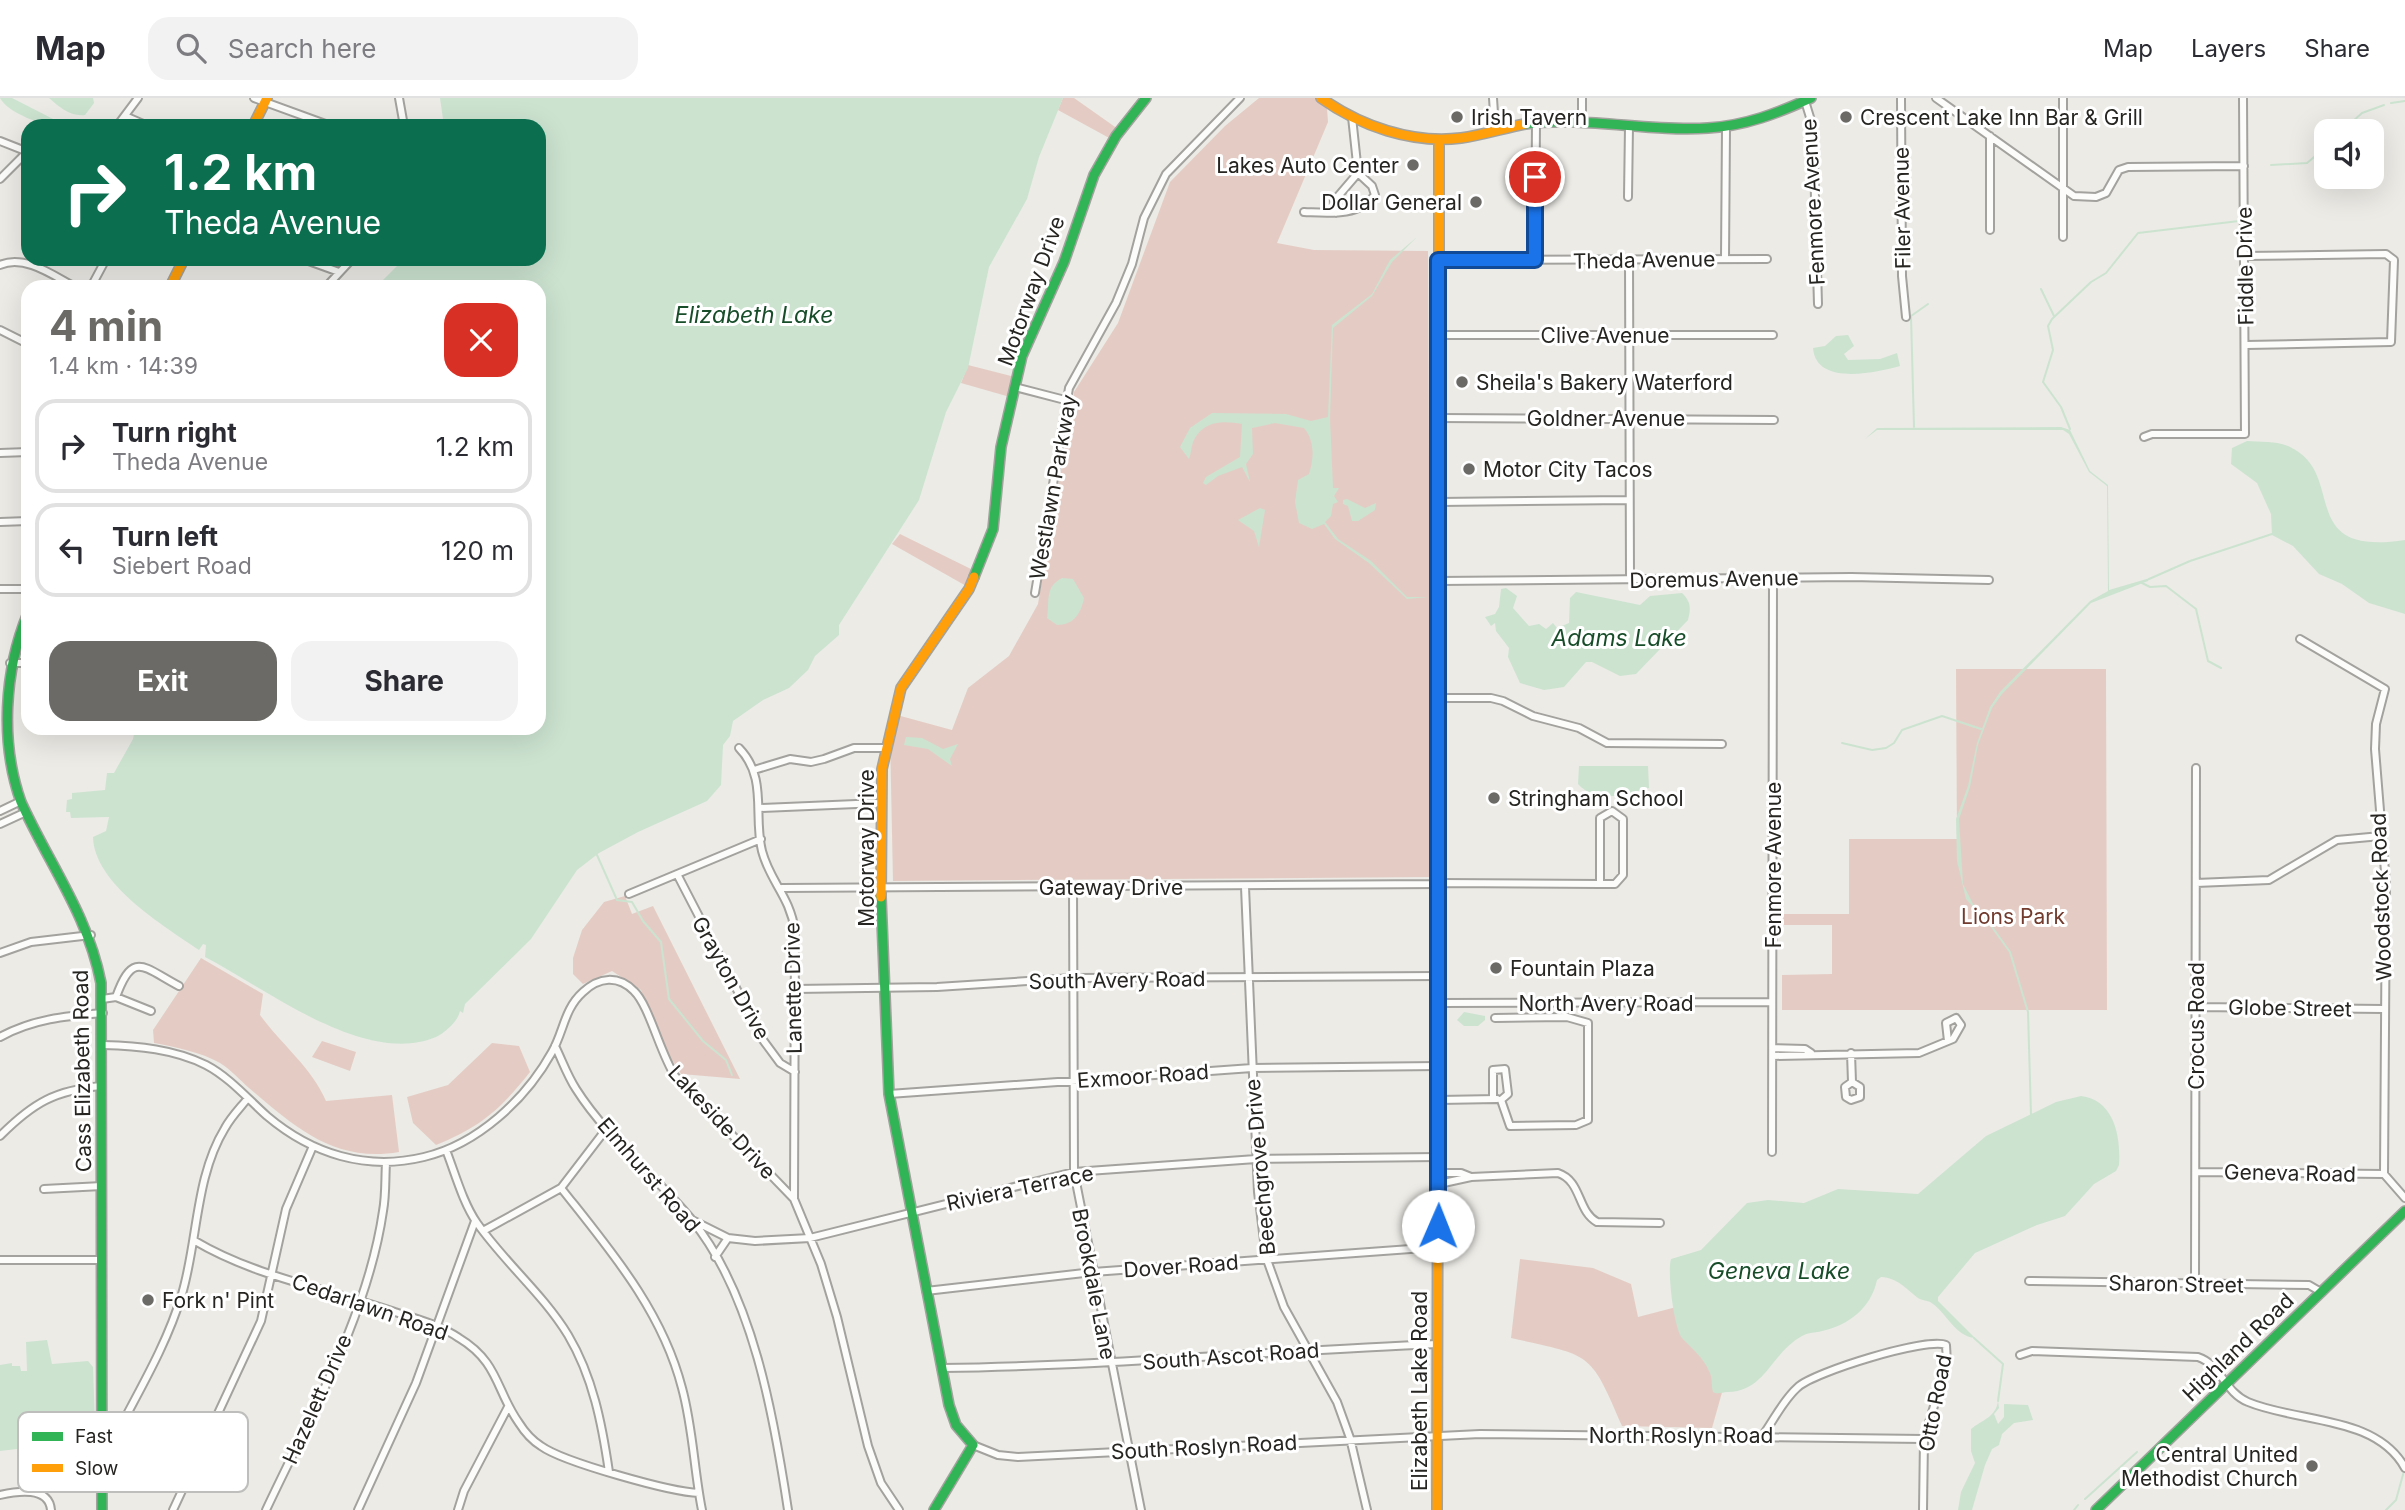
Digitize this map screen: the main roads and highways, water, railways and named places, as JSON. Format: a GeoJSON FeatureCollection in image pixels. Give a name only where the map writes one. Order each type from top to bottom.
{"type":"FeatureCollection","features":[{"type":"Feature","properties":{"kind":"main road","name":"Motorway Drive"},"geometry":{"type":"LineString","coordinates":[[934,1510],[973,1444],[956,1425],[941,1368],[889,1094],[880,803],[886,748],[893,713],[907,677],[969,589],[986,549],[997,509],[1001,447],[1027,342],[1064,262],[1094,175],[1116,136],[1146,98]]}},
{"type":"Feature","properties":{"kind":"main road"},"geometry":{"type":"LineString","coordinates":[[1321,98],[1339,112],[1352,117],[1397,132],[1439,140],[1466,138],[1535,122],[1726,128],[1770,117],[1808,100]]}},
{"type":"Feature","properties":{"kind":"main road"},"geometry":{"type":"LineString","coordinates":[[256,119],[266,100]]}},
{"type":"Feature","properties":{"kind":"main road","name":"Elizabeth Lake Road"},"geometry":{"type":"LineString","coordinates":[[1437,1510],[1439,140]]}},
{"type":"Feature","properties":{"kind":"main road","name":"Cass Elizabeth Road"},"geometry":{"type":"LineString","coordinates":[[21,632],[10,663],[5,703],[5,736],[11,775],[26,812],[69,887],[91,935],[102,999],[102,1412]]}},
{"type":"Feature","properties":{"kind":"main road","name":"Highland Road"},"geometry":{"type":"LineString","coordinates":[[2096,1510],[2405,1211]]}},
{"type":"Feature","properties":{"kind":"main road","name":"Cass Elizabeth Road"},"geometry":{"type":"LineString","coordinates":[[102,1492],[102,1510]]}},
{"type":"Feature","properties":{"kind":"water"},"geometry":{"type":"Polygon","coordinates":[[[0,98],[12,98],[53,119],[30,119],[4,104],[0,98]]]}},
{"type":"Feature","properties":{"kind":"water"},"geometry":{"type":"Polygon","coordinates":[[[49,98],[93,98],[94,103],[85,115],[80,115],[66,111],[49,98]]]}},
{"type":"Feature","properties":{"kind":"water","name":"Elizabeth Lake"},"geometry":{"type":"Polygon","coordinates":[[[440,98],[1063,98],[1039,157],[1027,199],[989,267],[968,368],[946,412],[919,500],[839,625],[839,635],[815,656],[808,670],[789,688],[763,700],[733,721],[730,736],[723,745],[721,785],[707,801],[638,832],[599,853],[577,870],[531,939],[465,1004],[463,1013],[460,1011],[457,1019],[444,1032],[436,1037],[408,1043],[378,1042],[316,1020],[205,957],[206,945],[203,944],[199,950],[150,916],[118,887],[105,871],[96,854],[93,837],[106,831],[109,817],[71,818],[70,812],[66,812],[67,800],[72,799],[72,793],[105,790],[107,773],[114,773],[134,735],[546,735],[546,280],[383,280],[397,266],[546,266],[546,119],[443,119],[440,98]]]}},
{"type":"Feature","properties":{"kind":"water"},"geometry":{"type":"Polygon","coordinates":[[[1417,237],[1392,262],[1372,296],[1333,328],[1330,418],[1333,488],[1339,488],[1334,496],[1338,502],[1333,504],[1331,516],[1325,522],[1338,539],[1371,561],[1407,597],[1428,597],[1407,599],[1369,563],[1335,539],[1324,524],[1312,529],[1299,523],[1295,502],[1298,480],[1309,474],[1313,456],[1312,444],[1304,428],[1275,423],[1252,428],[1253,454],[1246,464],[1250,482],[1242,467],[1218,476],[1206,485],[1203,483],[1206,477],[1240,457],[1242,424],[1220,422],[1207,426],[1193,442],[1189,459],[1180,447],[1190,428],[1212,413],[1286,414],[1311,421],[1328,417],[1332,325],[1372,294],[1390,260],[1417,237]]]}},
{"type":"Feature","properties":{"kind":"water"},"geometry":{"type":"Polygon","coordinates":[[[1848,335],[1854,346],[1844,354],[1848,360],[1880,359],[1897,353],[1900,366],[1849,374],[1825,368],[1817,360],[1813,348],[1825,346],[1836,336],[1848,335]]]}},
{"type":"Feature","properties":{"kind":"water"},"geometry":{"type":"Polygon","coordinates":[[[2061,427],[2070,430],[2090,471],[2108,485],[2109,590],[2150,578],[2091,603],[2002,694],[1992,708],[1978,745],[1970,787],[1959,819],[1963,884],[1975,908],[1985,916],[1992,928],[1966,899],[1957,861],[1956,819],[1968,786],[1977,743],[1990,707],[2000,692],[2090,601],[2108,591],[2107,486],[2089,472],[2069,434],[2063,430],[1877,430],[1865,439],[1877,428],[2061,427]]]}},
{"type":"Feature","properties":{"kind":"water"},"geometry":{"type":"Polygon","coordinates":[[[2247,441],[2286,445],[2307,459],[2317,475],[2335,525],[2348,536],[2371,542],[2405,540],[2405,614],[2369,603],[2342,584],[2319,574],[2293,546],[2272,535],[2271,514],[2257,483],[2231,464],[2232,448],[2247,441]]]}},
{"type":"Feature","properties":{"kind":"water"},"geometry":{"type":"Polygon","coordinates":[[[1347,499],[1365,508],[1376,503],[1375,510],[1358,521],[1352,521],[1348,506],[1343,504],[1343,500],[1347,499]]]}},
{"type":"Feature","properties":{"kind":"water"},"geometry":{"type":"Polygon","coordinates":[[[1260,508],[1265,510],[1259,547],[1254,531],[1238,520],[1260,508]]]}},
{"type":"Feature","properties":{"kind":"water"},"geometry":{"type":"Polygon","coordinates":[[[1062,578],[1073,579],[1084,598],[1075,618],[1068,623],[1057,625],[1047,618],[1049,595],[1052,586],[1062,578]]]}},
{"type":"Feature","properties":{"kind":"water","name":"Adams Lake"},"geometry":{"type":"Polygon","coordinates":[[[1506,588],[1517,596],[1513,608],[1529,626],[1539,624],[1546,629],[1553,623],[1557,628],[1569,623],[1570,598],[1576,592],[1640,605],[1650,596],[1682,593],[1689,602],[1690,612],[1688,620],[1636,674],[1620,676],[1592,662],[1586,662],[1564,687],[1544,690],[1520,683],[1508,657],[1509,648],[1496,631],[1495,623],[1491,626],[1485,617],[1495,614],[1499,607],[1501,589],[1506,588]]]}},
{"type":"Feature","properties":{"kind":"water"},"geometry":{"type":"Polygon","coordinates":[[[906,737],[922,738],[943,749],[958,744],[950,759],[952,766],[928,749],[904,745],[906,737]]]}},
{"type":"Feature","properties":{"kind":"water"},"geometry":{"type":"Polygon","coordinates":[[[1579,766],[1648,766],[1649,788],[1612,796],[1594,794],[1578,784],[1579,766]]]}},
{"type":"Feature","properties":{"kind":"water"},"geometry":{"type":"Polygon","coordinates":[[[1464,1012],[1485,1016],[1485,1020],[1478,1026],[1464,1026],[1457,1020],[1464,1012]]]}},
{"type":"Feature","properties":{"kind":"water","name":"Geneva Lake"},"geometry":{"type":"Polygon","coordinates":[[[2081,1096],[2101,1104],[2113,1121],[2119,1143],[2119,1165],[2116,1171],[2094,1184],[2065,1216],[2037,1225],[1975,1253],[1938,1297],[1938,1301],[1975,1338],[1962,1333],[1931,1303],[1918,1298],[1897,1282],[1881,1277],[1877,1280],[1870,1299],[1850,1320],[1802,1336],[1782,1352],[1760,1379],[1751,1385],[1741,1390],[1713,1392],[1707,1366],[1679,1332],[1671,1287],[1671,1259],[1701,1250],[1747,1203],[1768,1200],[1804,1203],[1838,1189],[1918,1194],[1986,1136],[2056,1102],[2081,1096]]]}},
{"type":"Feature","properties":{"kind":"water"},"geometry":{"type":"Polygon","coordinates":[[[47,1340],[52,1364],[88,1361],[93,1367],[95,1412],[18,1412],[18,1449],[0,1451],[0,1365],[12,1363],[12,1366],[20,1366],[21,1371],[27,1371],[26,1342],[47,1340]]]}},
{"type":"Feature","properties":{"kind":"water"},"geometry":{"type":"Polygon","coordinates":[[[1998,1401],[1999,1408],[1994,1414],[1998,1424],[2004,1417],[2004,1404],[2028,1405],[2033,1420],[2014,1423],[2002,1434],[1999,1445],[1992,1449],[1985,1465],[1972,1510],[1958,1510],[1961,1492],[1975,1463],[1971,1451],[1971,1429],[1991,1415],[1998,1401]]]}},
{"type":"Feature","properties":{"kind":"waterway"},"geometry":{"type":"LineString","coordinates":[[2391,103],[2405,101]]}},
{"type":"Feature","properties":{"kind":"waterway"},"geometry":{"type":"LineString","coordinates":[[2355,119],[2362,113],[2384,105]]}},
{"type":"Feature","properties":{"kind":"waterway"},"geometry":{"type":"LineString","coordinates":[[2271,165],[2307,163],[2314,157]]}},
{"type":"Feature","properties":{"kind":"waterway"},"geometry":{"type":"LineString","coordinates":[[2070,429],[2061,407],[2043,382],[2053,350],[2048,326],[2052,319],[2091,282],[2106,273],[2138,233],[2239,221]]}},
{"type":"Feature","properties":{"kind":"waterway"},"geometry":{"type":"LineString","coordinates":[[2041,289],[2054,316]]}},
{"type":"Feature","properties":{"kind":"waterway"},"geometry":{"type":"LineString","coordinates":[[1914,427],[1911,316],[1928,304]]}},
{"type":"Feature","properties":{"kind":"waterway"},"geometry":{"type":"LineString","coordinates":[[2149,579],[2190,561],[2272,534]]}},
{"type":"Feature","properties":{"kind":"waterway"},"geometry":{"type":"LineString","coordinates":[[2142,583],[2150,587],[2166,586],[2196,609],[2208,661],[2221,668]]}},
{"type":"Feature","properties":{"kind":"waterway"},"geometry":{"type":"LineString","coordinates":[[1842,743],[1872,750],[1886,748],[1894,743],[1902,730],[1942,716],[1981,729]]}},
{"type":"Feature","properties":{"kind":"waterway"},"geometry":{"type":"LineString","coordinates":[[597,855],[617,900],[632,902],[643,921],[661,942],[669,999],[703,1041],[726,1060],[732,1075]]}},
{"type":"Feature","properties":{"kind":"waterway"},"geometry":{"type":"LineString","coordinates":[[1992,927],[2010,952],[2028,1012],[2031,1115]]}},
{"type":"Feature","properties":{"kind":"waterway"},"geometry":{"type":"LineString","coordinates":[[1974,1338],[2003,1364],[1998,1401]]}},
{"type":"Feature","properties":{"kind":"waterway"},"geometry":{"type":"LineString","coordinates":[[2085,1499],[2137,1452]]}},
{"type":"Feature","properties":{"kind":"waterway"},"geometry":{"type":"LineString","coordinates":[[2386,1510],[2396,1500],[2404,1471]]}},
{"type":"Feature","properties":{"kind":"waterway"},"geometry":{"type":"LineString","coordinates":[[2074,1510],[2078,1505]]}},
{"type":"Feature","properties":{"kind":"place","name":"Irish Tavern"},"geometry":{"type":"Point","coordinates":[1457,117]}},
{"type":"Feature","properties":{"kind":"place","name":"Crescent Lake Inn Bar & Grill"},"geometry":{"type":"Point","coordinates":[1846,117]}},
{"type":"Feature","properties":{"kind":"place","name":"Lakes Auto Center"},"geometry":{"type":"Point","coordinates":[1413,165]}},
{"type":"Feature","properties":{"kind":"place","name":"Dollar General"},"geometry":{"type":"Point","coordinates":[1476,202]}},
{"type":"Feature","properties":{"kind":"place","name":"Sheila's Bakery Waterford"},"geometry":{"type":"Point","coordinates":[1462,382]}},
{"type":"Feature","properties":{"kind":"place","name":"Motor City Tacos"},"geometry":{"type":"Point","coordinates":[1469,469]}},
{"type":"Feature","properties":{"kind":"place","name":"Stringham School"},"geometry":{"type":"Point","coordinates":[1494,798]}},
{"type":"Feature","properties":{"kind":"place","name":"Fountain Plaza"},"geometry":{"type":"Point","coordinates":[1496,968]}},
{"type":"Feature","properties":{"kind":"place","name":"Fork n' Pint"},"geometry":{"type":"Point","coordinates":[148,1300]}},
{"type":"Feature","properties":{"kind":"place","name":"Central United Methodist Church"},"geometry":{"type":"Point","coordinates":[2312,1466]}},
{"type":"Feature","properties":{"kind":"park label","name":"Lions Park"},"geometry":{"type":"Point","coordinates":[2013,916]}}]}
